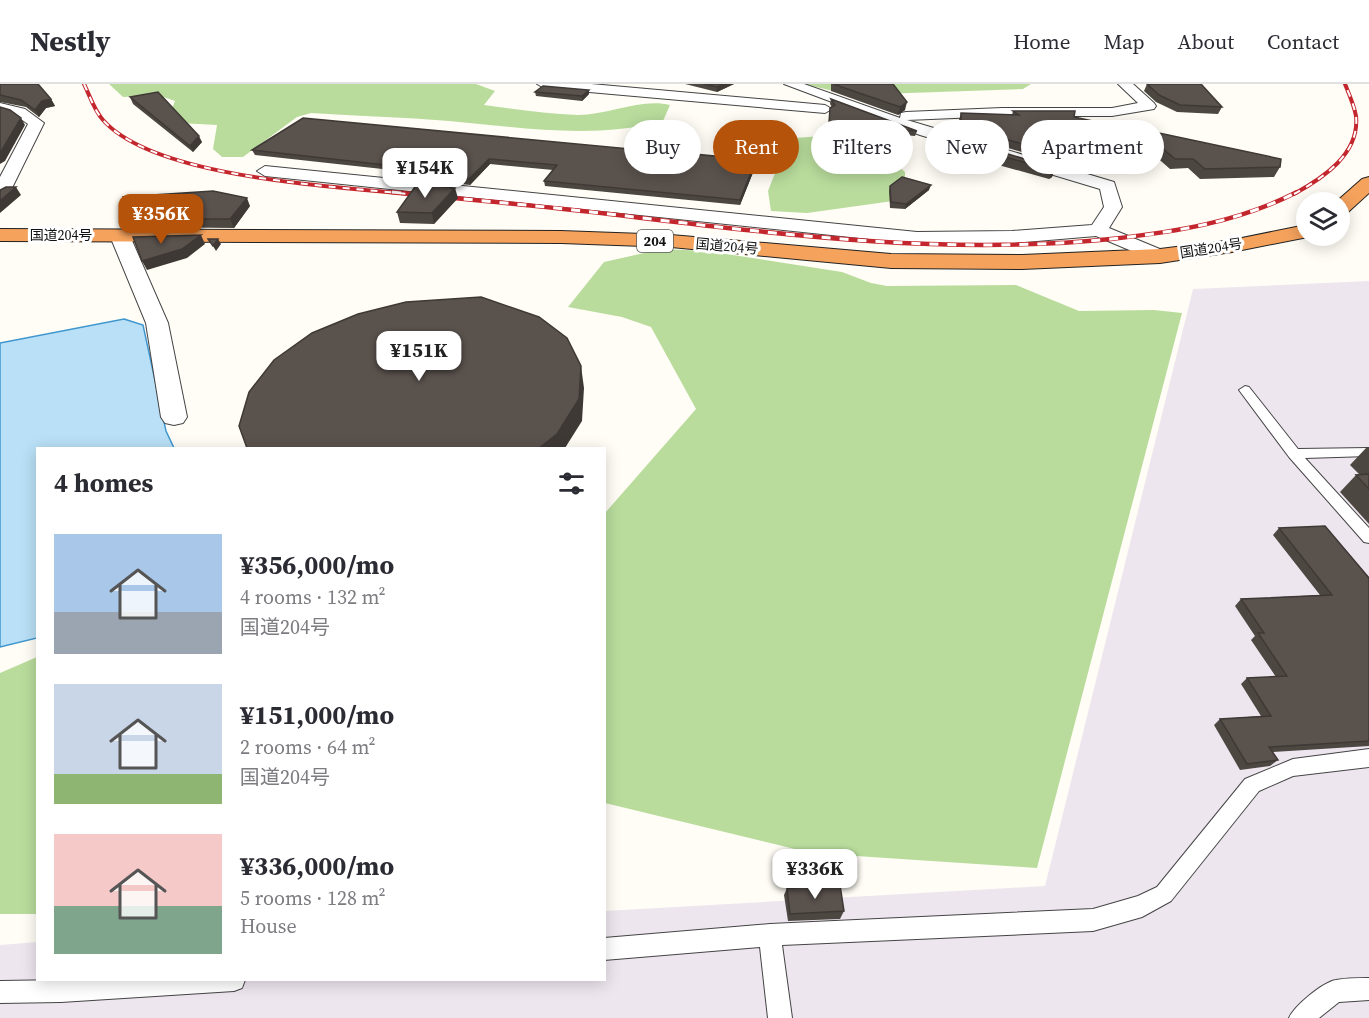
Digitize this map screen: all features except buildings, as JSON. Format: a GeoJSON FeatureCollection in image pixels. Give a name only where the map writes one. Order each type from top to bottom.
{"type":"FeatureCollection","features":[{"type":"Feature","properties":{"kind":"highway"},"geometry":{"type":"LineString","coordinates":[[1350,200],[1369,183]]}},
{"type":"Feature","properties":{"kind":"highway","name":"国道204号"},"geometry":{"type":"LineString","coordinates":[[0,235],[572,238],[671,241],[891,261],[1023,262],[1160,256],[1232,246],[1296,233]]}},
{"type":"Feature","properties":{"kind":"street"},"geometry":{"type":"LineString","coordinates":[[544,84],[870,112]]}},
{"type":"Feature","properties":{"kind":"street"},"geometry":{"type":"LineString","coordinates":[[791,84],[926,132],[1108,186],[1113,207],[1098,230]]}},
{"type":"Feature","properties":{"kind":"street"},"geometry":{"type":"LineString","coordinates":[[888,117],[1002,112],[1112,112],[1149,106],[1125,84]]}},
{"type":"Feature","properties":{"kind":"street"},"geometry":{"type":"LineString","coordinates":[[0,108],[20,112],[36,123],[2,185]]}},
{"type":"Feature","properties":{"kind":"street"},"geometry":{"type":"LineString","coordinates":[[264,171],[917,238],[1012,237],[1098,230],[1160,256]]}},
{"type":"Feature","properties":{"kind":"street"},"geometry":{"type":"LineString","coordinates":[[120,236],[158,323],[174,417]]}},
{"type":"Feature","properties":{"kind":"lane"},"geometry":{"type":"LineString","coordinates":[[1245,390],[1294,454],[1369,537]]}},
{"type":"Feature","properties":{"kind":"lane"},"geometry":{"type":"LineString","coordinates":[[1294,454],[1369,452]]}},
{"type":"Feature","properties":{"kind":"lane"},"geometry":{"type":"LineString","coordinates":[[606,949],[770,935],[1093,920],[1142,906],[1164,894],[1198,855],[1252,785],[1270,773],[1326,761],[1369,758]]}},
{"type":"Feature","properties":{"kind":"lane"},"geometry":{"type":"LineString","coordinates":[[770,935],[780,1018]]}},
{"type":"Feature","properties":{"kind":"lane"},"geometry":{"type":"LineString","coordinates":[[0,992],[61,991],[218,981]]}},
{"type":"Feature","properties":{"kind":"lane"},"geometry":{"type":"LineString","coordinates":[[1301,1018],[1335,991],[1369,990]]}},
{"type":"Feature","properties":{"kind":"shaded area"},"geometry":{"type":"Polygon","coordinates":[[[1369,281],[1369,1018],[0,1018],[0,945],[36,942],[36,981],[606,981],[606,911],[1045,886],[1193,289],[1369,281]]]}},
{"type":"Feature","properties":{"kind":"green space"},"geometry":{"type":"Polygon","coordinates":[[[109,84],[476,84],[495,91],[484,105],[543,112],[578,115],[636,105],[659,103],[670,105],[663,120],[624,120],[624,128],[583,131],[529,129],[414,118],[311,113],[297,117],[243,157],[222,157],[213,149],[217,125],[179,123],[168,118],[175,101],[158,95],[123,97],[109,84]]]}},
{"type":"Feature","properties":{"kind":"green space"},"geometry":{"type":"Polygon","coordinates":[[[803,84],[1031,84],[1023,89],[851,95],[803,84]]]}},
{"type":"Feature","properties":{"kind":"green space"},"geometry":{"type":"Polygon","coordinates":[[[811,137],[811,174],[905,174],[905,187],[893,201],[807,213],[771,211],[768,191],[775,174],[799,174],[799,138],[811,137]]]}},
{"type":"Feature","properties":{"kind":"green space"},"geometry":{"type":"Polygon","coordinates":[[[662,249],[707,251],[842,272],[871,283],[887,286],[1016,285],[1079,311],[1154,310],[1182,313],[1037,868],[811,853],[606,803],[606,512],[696,409],[651,327],[622,317],[568,307],[604,262],[662,249]]]}},
{"type":"Feature","properties":{"kind":"green space"},"geometry":{"type":"Polygon","coordinates":[[[36,657],[36,914],[0,914],[0,673],[36,657]]]}},
{"type":"Feature","properties":{"kind":"water"},"geometry":{"type":"Polygon","coordinates":[[[124,319],[143,325],[166,431],[174,447],[36,447],[36,638],[0,647],[0,343],[124,319]]]}},
{"type":"Feature","properties":{"kind":"railway"},"geometry":{"type":"LineString","coordinates":[[84,84],[103,120],[128,140],[162,155],[202,167],[246,176],[408,194]]}},
{"type":"Feature","properties":{"kind":"railway"},"geometry":{"type":"LineString","coordinates":[[1294,194],[1327,172],[1346,153],[1352,142],[1356,130],[1356,116],[1345,84]]}},
{"type":"Feature","properties":{"kind":"railway"},"geometry":{"type":"LineString","coordinates":[[392,192],[813,237],[991,245],[1111,239],[1183,229],[1252,211],[1296,192]]}}]}
